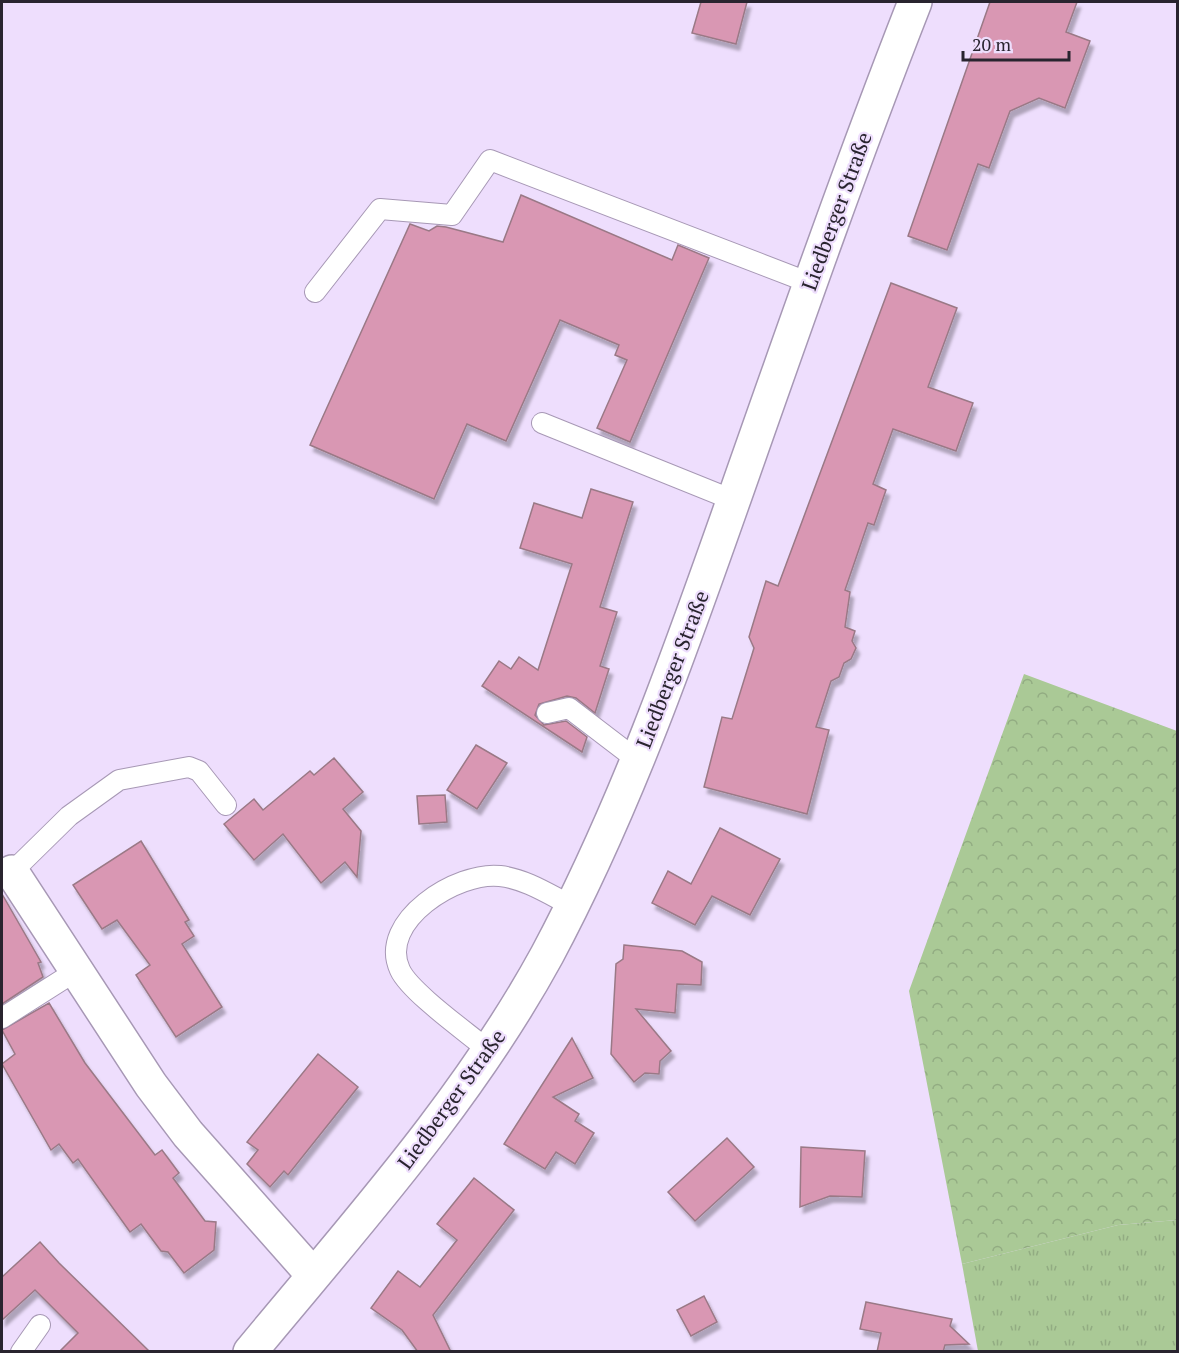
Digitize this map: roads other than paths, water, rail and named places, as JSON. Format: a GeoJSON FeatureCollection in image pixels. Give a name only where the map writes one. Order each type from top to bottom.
{"type":"FeatureCollection","features":[{"type":"Feature","properties":{"kind":"main road","name":"Liedberger Straße"},"geometry":{"type":"LineString","coordinates":[[250,1352],[427,1134],[488,1050],[535,975],[572,906],[614,818],[691,621],[810,283],[915,2]]}},
{"type":"Feature","properties":{"kind":"main road"},"geometry":{"type":"LineString","coordinates":[[12,872],[169,1110],[313,1275]]}},
{"type":"Feature","properties":{"kind":"lane"},"geometry":{"type":"LineString","coordinates":[[315,292],[380,209],[452,214],[490,160],[810,283]]}},
{"type":"Feature","properties":{"kind":"lane"},"geometry":{"type":"LineString","coordinates":[[542,423],[733,500]]}},
{"type":"Feature","properties":{"kind":"lane"},"geometry":{"type":"LineString","coordinates":[[547,713],[569,708],[637,760]]}},
{"type":"Feature","properties":{"kind":"lane"},"geometry":{"type":"LineString","coordinates":[[12,872],[69,816],[119,780],[189,767],[199,771],[226,805]]}},
{"type":"Feature","properties":{"kind":"lane"},"geometry":{"type":"LineString","coordinates":[[488,1050],[427,1000],[401,972],[394,949],[403,926],[431,897],[471,880],[500,876],[528,884],[572,906]]}},
{"type":"Feature","properties":{"kind":"lane"},"geometry":{"type":"LineString","coordinates":[[2,1018],[76,971]]}},
{"type":"Feature","properties":{"kind":"lane"},"geometry":{"type":"LineString","coordinates":[[21,1352],[40,1325]]}}]}
